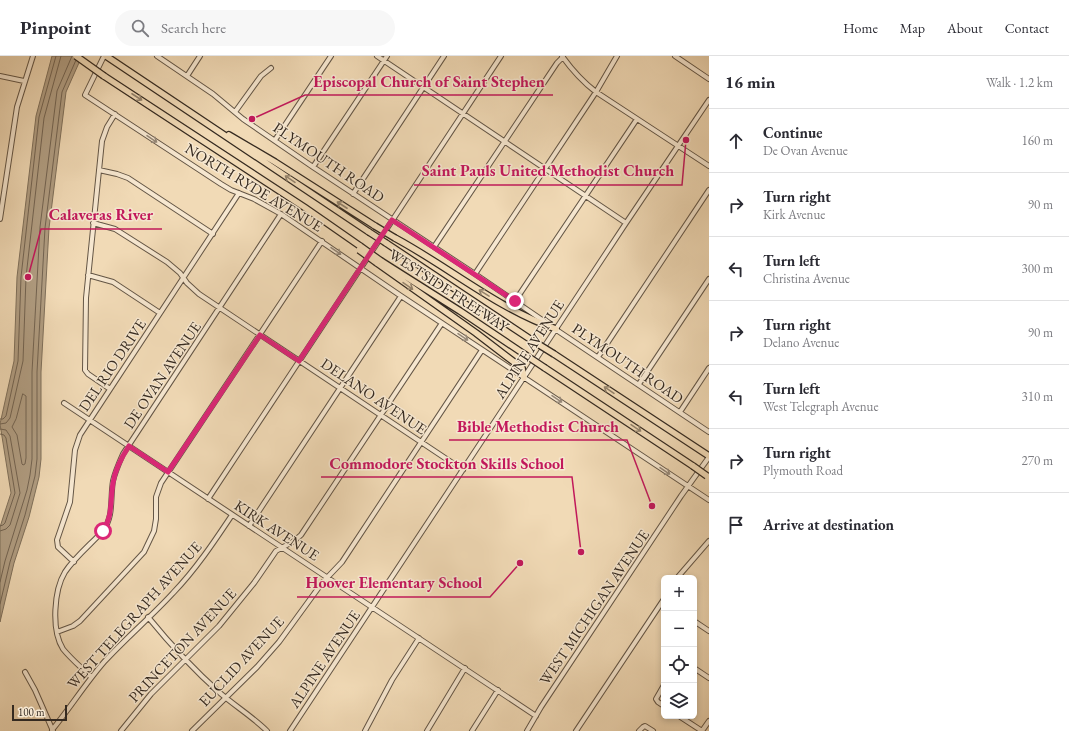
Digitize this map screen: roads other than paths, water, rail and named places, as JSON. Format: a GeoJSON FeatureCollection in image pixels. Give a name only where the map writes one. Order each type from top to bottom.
{"type":"FeatureCollection","features":[{"type":"Feature","properties":{"kind":"highway"},"geometry":{"type":"LineString","coordinates":[[76,56],[104,76],[304,206],[324,225],[359,247],[522,368],[524,378]]}},
{"type":"Feature","properties":{"kind":"highway","name":"WESTSIDE FREEWAY"},"geometry":{"type":"LineString","coordinates":[[105,56],[533,341],[709,456]]}},
{"type":"Feature","properties":{"kind":"highway"},"geometry":{"type":"LineString","coordinates":[[175,102],[275,162],[374,226],[413,247],[490,296],[529,318],[556,330]]}},
{"type":"Feature","properties":{"kind":"highway","name":"WESTSIDE FREEWAY"},"geometry":{"type":"LineString","coordinates":[[379,262],[460,311],[708,477]]}},
{"type":"Feature","properties":{"kind":"street"},"geometry":{"type":"LineString","coordinates":[[0,219],[17,107],[33,56]]}},
{"type":"Feature","properties":{"kind":"street","name":"NORTH RYDE AVENUE"},"geometry":{"type":"LineString","coordinates":[[105,56],[85,95],[198,170],[231,190],[254,199],[281,214],[401,296],[709,500]]}},
{"type":"Feature","properties":{"kind":"street","name":"PLYMOUTH ROAD"},"geometry":{"type":"LineString","coordinates":[[157,56],[213,94],[313,167],[709,432]]}},
{"type":"Feature","properties":{"kind":"street"},"geometry":{"type":"LineString","coordinates":[[187,76],[200,56]]}},
{"type":"Feature","properties":{"kind":"street"},"geometry":{"type":"LineString","coordinates":[[275,140],[331,56]]}},
{"type":"Feature","properties":{"kind":"street"},"geometry":{"type":"LineString","coordinates":[[377,56],[626,223]]}},
{"type":"Feature","properties":{"kind":"street"},"geometry":{"type":"LineString","coordinates":[[313,167],[387,56]]}},
{"type":"Feature","properties":{"kind":"street"},"geometry":{"type":"LineString","coordinates":[[353,194],[444,56]]}},
{"type":"Feature","properties":{"kind":"street"},"geometry":{"type":"LineString","coordinates":[[208,499],[501,56]]}},
{"type":"Feature","properties":{"kind":"street"},"geometry":{"type":"LineString","coordinates":[[434,247],[563,56],[576,74],[596,92],[709,166]]}},
{"type":"Feature","properties":{"kind":"street"},"geometry":{"type":"LineString","coordinates":[[475,274],[596,92],[617,56]]}},
{"type":"Feature","properties":{"kind":"street"},"geometry":{"type":"LineString","coordinates":[[676,56],[709,79]]}},
{"type":"Feature","properties":{"kind":"street"},"geometry":{"type":"LineString","coordinates":[[236,112],[261,76],[271,68]]}},
{"type":"Feature","properties":{"kind":"street"},"geometry":{"type":"LineString","coordinates":[[0,76],[24,81]]}},
{"type":"Feature","properties":{"kind":"street","name":"ALPINE AVENUE"},"geometry":{"type":"LineString","coordinates":[[290,731],[709,100]]}},
{"type":"Feature","properties":{"kind":"street"},"geometry":{"type":"LineString","coordinates":[[110,389],[88,374],[86,370],[85,318],[102,141],[107,127],[115,114]]}},
{"type":"Feature","properties":{"kind":"street"},"geometry":{"type":"LineString","coordinates":[[515,301],[637,119]]}},
{"type":"Feature","properties":{"kind":"street"},"geometry":{"type":"LineString","coordinates":[[99,170],[128,178],[213,234]]}},
{"type":"Feature","properties":{"kind":"street"},"geometry":{"type":"LineString","coordinates":[[598,357],[709,190]]}},
{"type":"Feature","properties":{"kind":"street","name":"DEL RIO DRIVE"},"geometry":{"type":"LineString","coordinates":[[74,562],[58,547],[57,540],[70,502],[75,450],[80,435],[240,194]]}},
{"type":"Feature","properties":{"kind":"street","name":"DE OVAN AVENUE"},"geometry":{"type":"LineString","coordinates":[[91,677],[63,649],[57,632],[55,619],[60,583],[64,574],[103,531],[107,524],[110,516],[114,476],[118,465],[129,446],[281,214]]}},
{"type":"Feature","properties":{"kind":"street","name":"DELANO AVENUE"},"geometry":{"type":"LineString","coordinates":[[93,223],[111,227],[119,231],[167,262],[180,273],[199,294],[463,470]]}},
{"type":"Feature","properties":{"kind":"street"},"geometry":{"type":"LineString","coordinates":[[57,632],[73,626],[80,621],[144,552],[154,531],[158,492],[168,472],[322,241]]}},
{"type":"Feature","properties":{"kind":"street"},"geometry":{"type":"LineString","coordinates":[[88,275],[113,282],[160,313]]}},
{"type":"Feature","properties":{"kind":"street"},"geometry":{"type":"LineString","coordinates":[[639,384],[709,279]]}},
{"type":"Feature","properties":{"kind":"street"},"geometry":{"type":"LineString","coordinates":[[249,526],[401,296]]}},
{"type":"Feature","properties":{"kind":"street","name":"PRINCETON AVENUE"},"geometry":{"type":"LineString","coordinates":[[121,731],[151,694],[219,626],[254,583],[276,552],[301,536],[442,323]]}},
{"type":"Feature","properties":{"kind":"street","name":"EUCLID AVENUE"},"geometry":{"type":"LineString","coordinates":[[192,731],[257,667],[279,642],[322,583],[342,562],[482,350]]}},
{"type":"Feature","properties":{"kind":"street"},"geometry":{"type":"LineString","coordinates":[[680,412],[709,368]]}},
{"type":"Feature","properties":{"kind":"street","name":"KIRK AVENUE"},"geometry":{"type":"LineString","coordinates":[[64,403],[536,716]]}},
{"type":"Feature","properties":{"kind":"street","name":"WEST MICHIGAN AVENUE"},"geometry":{"type":"LineString","coordinates":[[528,731],[536,716],[709,456]]}},
{"type":"Feature","properties":{"kind":"street","name":"WEST TELEGRAPH AVENUE"},"geometry":{"type":"LineString","coordinates":[[53,731],[91,677],[186,578],[209,550],[232,515]]}},
{"type":"Feature","properties":{"kind":"street"},"geometry":{"type":"LineString","coordinates":[[680,575],[709,541]]}},
{"type":"Feature","properties":{"kind":"street"},"geometry":{"type":"LineString","coordinates":[[576,731],[661,604]]}},
{"type":"Feature","properties":{"kind":"street"},"geometry":{"type":"LineString","coordinates":[[148,617],[185,660],[267,731]]}},
{"type":"Feature","properties":{"kind":"street"},"geometry":{"type":"LineString","coordinates":[[697,623],[709,631]]}},
{"type":"Feature","properties":{"kind":"street"},"geometry":{"type":"LineString","coordinates":[[365,731],[392,680],[419,638]]}},
{"type":"Feature","properties":{"kind":"street"},"geometry":{"type":"LineString","coordinates":[[427,731],[465,668]]}},
{"type":"Feature","properties":{"kind":"street"},"geometry":{"type":"LineString","coordinates":[[697,670],[709,678]]}},
{"type":"Feature","properties":{"kind":"street"},"geometry":{"type":"LineString","coordinates":[[25,672],[53,731]]}},
{"type":"Feature","properties":{"kind":"street"},"geometry":{"type":"LineString","coordinates":[[472,731],[498,690]]}},
{"type":"Feature","properties":{"kind":"street"},"geometry":{"type":"LineString","coordinates":[[661,690],[656,699],[661,704]]}},
{"type":"Feature","properties":{"kind":"street"},"geometry":{"type":"LineString","coordinates":[[684,719],[702,731],[709,722]]}},
{"type":"Feature","properties":{"kind":"street"},"geometry":{"type":"LineString","coordinates":[[639,731],[644,726],[653,731]]}},
{"type":"Feature","properties":{"kind":"water"},"geometry":{"type":"Polygon","coordinates":[[[52,56],[82,56],[66,92],[49,228],[41,372],[41,459],[39,477],[29,517],[14,563],[0,622],[0,527],[11,493],[0,424],[14,361],[17,277],[36,116],[52,56]]]}},
{"type":"Feature","properties":{"kind":"place","name":"Episcopal Church of Saint Stephen"},"geometry":{"type":"Point","coordinates":[252,119]}},
{"type":"Feature","properties":{"kind":"place","name":"Saint Pauls United Methodist Church"},"geometry":{"type":"Point","coordinates":[686,140]}},
{"type":"Feature","properties":{"kind":"place","name":"Calaveras River"},"geometry":{"type":"Point","coordinates":[28,277]}},
{"type":"Feature","properties":{"kind":"place","name":"Bible Methodist Church"},"geometry":{"type":"Point","coordinates":[652,506]}},
{"type":"Feature","properties":{"kind":"place","name":"Commodore Stockton Skills School"},"geometry":{"type":"Point","coordinates":[581,552]}},
{"type":"Feature","properties":{"kind":"place","name":"Hoover Elementary School"},"geometry":{"type":"Point","coordinates":[520,563]}}]}
